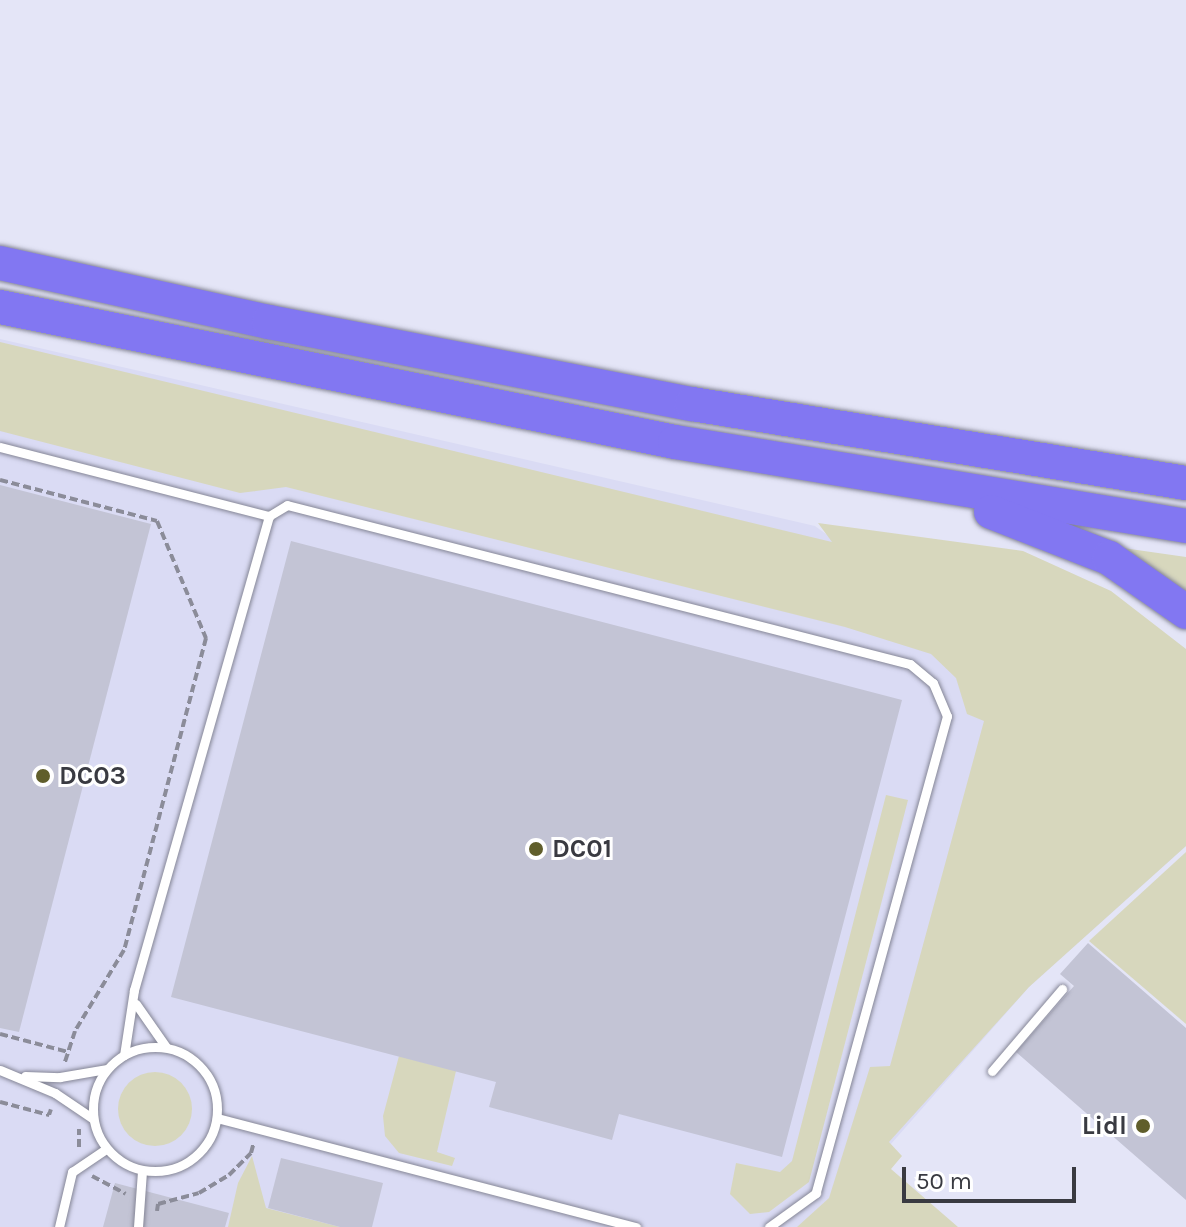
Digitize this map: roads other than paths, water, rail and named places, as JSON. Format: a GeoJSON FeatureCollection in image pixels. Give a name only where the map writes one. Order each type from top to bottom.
{"type":"FeatureCollection","features":[{"type":"Feature","properties":{"kind":"highway"},"geometry":{"type":"LineString","coordinates":[[0,263],[269,322],[692,404],[1186,483]]}},
{"type":"Feature","properties":{"kind":"highway"},"geometry":{"type":"LineString","coordinates":[[0,307],[277,366],[907,483],[1186,526]]}},
{"type":"Feature","properties":{"kind":"highway"},"geometry":{"type":"LineString","coordinates":[[1076,467],[1186,464]]}},
{"type":"Feature","properties":{"kind":"highway"},"geometry":{"type":"LineString","coordinates":[[907,483],[1084,545],[1138,575],[1186,612]]}},
{"type":"Feature","properties":{"kind":"lane"},"geometry":{"type":"LineString","coordinates":[[0,447],[269,516]]}},
{"type":"Feature","properties":{"kind":"lane"},"geometry":{"type":"LineString","coordinates":[[124,1055],[136,1004],[134,990],[269,516],[287,505],[910,664],[933,683],[947,716],[816,1193],[769,1227]]}},
{"type":"Feature","properties":{"kind":"lane"},"geometry":{"type":"LineString","coordinates":[[992,1071],[1062,989]]}},
{"type":"Feature","properties":{"kind":"lane"},"geometry":{"type":"LineString","coordinates":[[136,1004],[166,1047],[199,1065],[217,1099],[217,1118],[208,1142],[191,1161],[168,1171],[142,1171],[106,1149],[92,1118],[94,1092],[107,1069],[124,1055],[166,1047]]}},
{"type":"Feature","properties":{"kind":"lane"},"geometry":{"type":"LineString","coordinates":[[22,1076],[60,1077],[107,1069]]}},
{"type":"Feature","properties":{"kind":"lane"},"geometry":{"type":"LineString","coordinates":[[0,1070],[22,1076],[55,1093],[92,1118]]}},
{"type":"Feature","properties":{"kind":"lane"},"geometry":{"type":"LineString","coordinates":[[217,1118],[636,1227]]}},
{"type":"Feature","properties":{"kind":"lane"},"geometry":{"type":"LineString","coordinates":[[59,1227],[72,1172],[106,1149]]}},
{"type":"Feature","properties":{"kind":"lane"},"geometry":{"type":"LineString","coordinates":[[138,1227],[142,1171]]}},
{"type":"Feature","properties":{"kind":"place","name":"DC03"},"geometry":{"type":"Point","coordinates":[43,776]}},
{"type":"Feature","properties":{"kind":"place","name":"DC01"},"geometry":{"type":"Point","coordinates":[536,849]}},
{"type":"Feature","properties":{"kind":"place","name":"Lidl"},"geometry":{"type":"Point","coordinates":[1143,1126]}}]}
